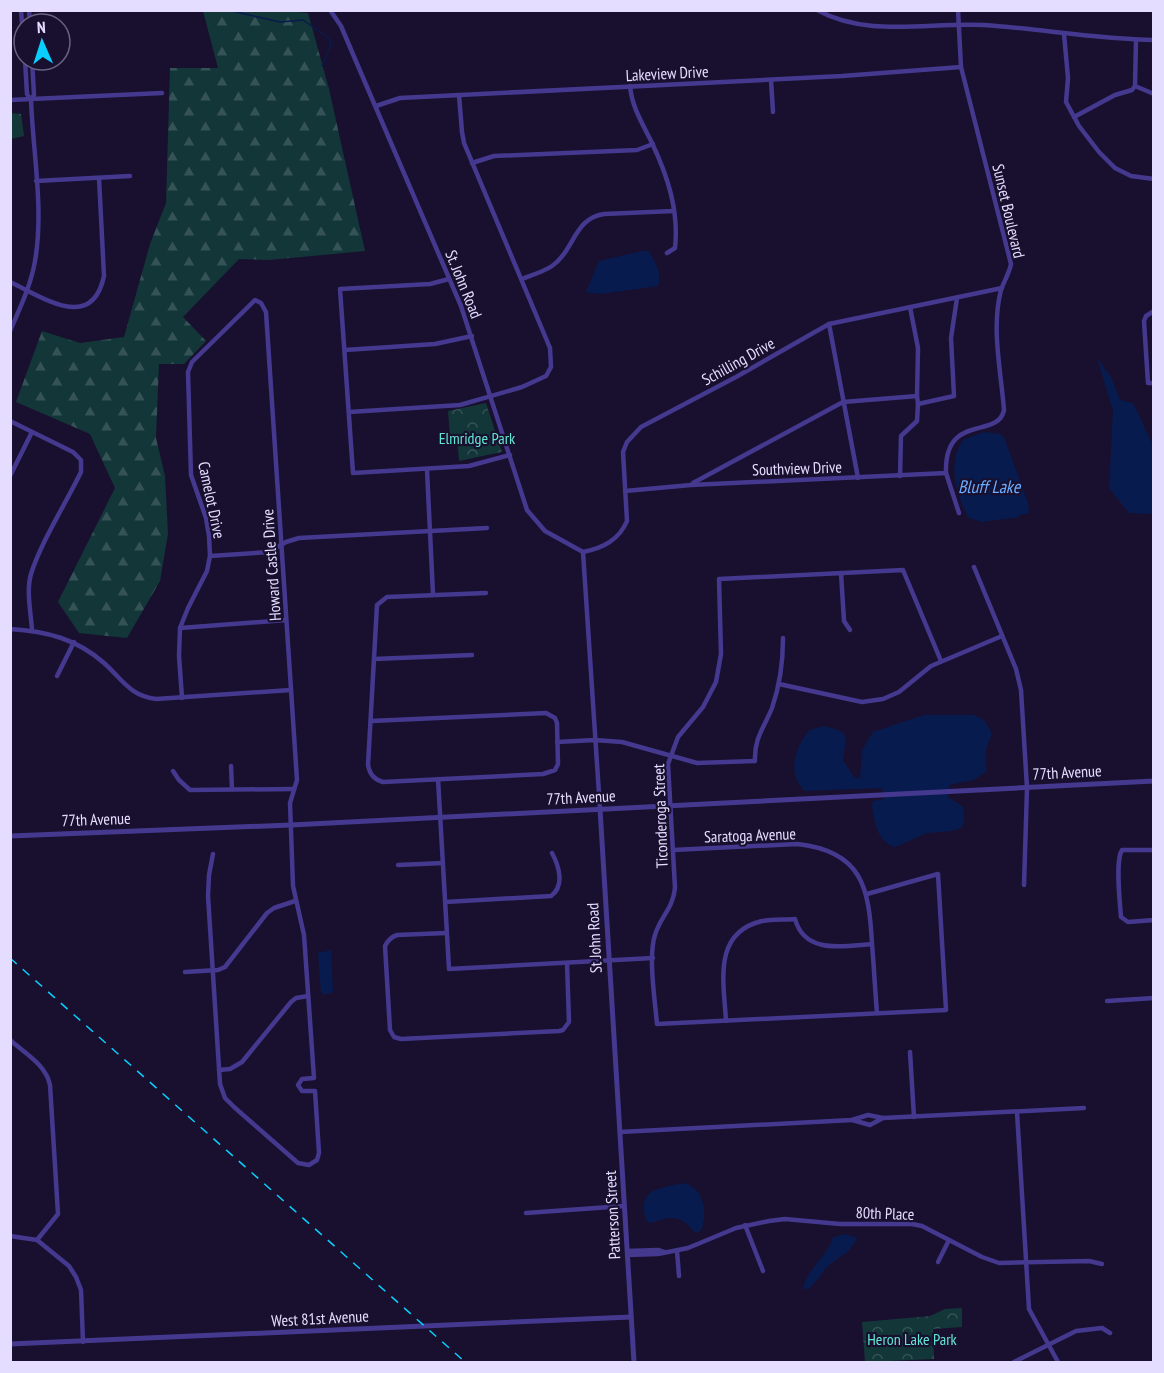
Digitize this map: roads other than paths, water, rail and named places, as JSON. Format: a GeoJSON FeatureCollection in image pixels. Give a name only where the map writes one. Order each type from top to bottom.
{"type":"FeatureCollection","features":[{"type":"Feature","properties":{"kind":"street","name":"St. John Road"},"geometry":{"type":"LineString","coordinates":[[330,10],[341,26],[449,279],[492,397],[527,510],[545,531],[583,552]]}},
{"type":"Feature","properties":{"kind":"street"},"geometry":{"type":"LineString","coordinates":[[817,10],[830,18],[860,25],[897,28],[985,26],[1154,40]]}},
{"type":"Feature","properties":{"kind":"street","name":"Sunset Boulevard"},"geometry":{"type":"LineString","coordinates":[[946,473],[948,449],[954,439],[959,435],[997,422],[1002,417],[1004,410],[997,332],[1002,288],[1011,264],[961,67],[958,10]]}},
{"type":"Feature","properties":{"kind":"street"},"geometry":{"type":"LineString","coordinates":[[1065,34],[1068,78],[1066,102],[1074,117],[1099,152],[1116,168],[1131,176],[1154,179]]}},
{"type":"Feature","properties":{"kind":"street"},"geometry":{"type":"LineString","coordinates":[[1074,117],[1115,95],[1132,90],[1135,86],[1136,40]]}},
{"type":"Feature","properties":{"kind":"street","name":"Lakeview Drive"},"geometry":{"type":"LineString","coordinates":[[376,106],[400,98],[771,80],[961,67]]}},
{"type":"Feature","properties":{"kind":"street"},"geometry":{"type":"LineString","coordinates":[[26,72],[27,94],[31,100]]}},
{"type":"Feature","properties":{"kind":"street"},"geometry":{"type":"LineString","coordinates":[[10,331],[27,290],[35,262],[39,228],[31,100],[34,94],[33,72]]}},
{"type":"Feature","properties":{"kind":"street"},"geometry":{"type":"LineString","coordinates":[[771,80],[773,112]]}},
{"type":"Feature","properties":{"kind":"street"},"geometry":{"type":"LineString","coordinates":[[630,86],[632,102],[668,181],[674,211],[675,248],[667,253]]}},
{"type":"Feature","properties":{"kind":"street"},"geometry":{"type":"LineString","coordinates":[[1135,86],[1154,94]]}},
{"type":"Feature","properties":{"kind":"street"},"geometry":{"type":"LineString","coordinates":[[10,100],[162,93]]}},
{"type":"Feature","properties":{"kind":"street"},"geometry":{"type":"LineString","coordinates":[[349,412],[452,406],[522,387],[546,376],[551,367],[550,348],[472,163],[462,132],[459,95]]}},
{"type":"Feature","properties":{"kind":"street"},"geometry":{"type":"LineString","coordinates":[[472,163],[494,156],[637,150],[653,144]]}},
{"type":"Feature","properties":{"kind":"street"},"geometry":{"type":"LineString","coordinates":[[36,181],[130,176]]}},
{"type":"Feature","properties":{"kind":"street"},"geometry":{"type":"LineString","coordinates":[[10,282],[58,305],[70,308],[85,306],[94,299],[101,289],[104,276],[99,178]]}},
{"type":"Feature","properties":{"kind":"street"},"geometry":{"type":"LineString","coordinates":[[522,279],[553,266],[564,254],[580,228],[592,217],[604,214],[674,211]]}},
{"type":"Feature","properties":{"kind":"street"},"geometry":{"type":"LineString","coordinates":[[449,279],[430,284],[340,289],[353,473],[469,466],[510,455]]}},
{"type":"Feature","properties":{"kind":"street","name":"Schilling Drive"},"geometry":{"type":"LineString","coordinates":[[583,552],[603,547],[617,537],[627,521],[622,452],[627,442],[641,427],[829,324],[1002,288]]}},
{"type":"Feature","properties":{"kind":"street"},"geometry":{"type":"LineString","coordinates":[[918,404],[954,396],[951,338],[957,298]]}},
{"type":"Feature","properties":{"kind":"street","name":"Camelot Drive"},"geometry":{"type":"LineString","coordinates":[[182,698],[180,628],[207,572],[210,556],[206,518],[193,485],[188,372],[192,362],[251,303],[255,300],[261,303]]}},
{"type":"Feature","properties":{"kind":"street","name":"Howard Castle Drive"},"geometry":{"type":"LineString","coordinates":[[219,1071],[220,1084],[225,1098],[298,1163],[305,1166],[317,1160],[319,1153],[304,928],[295,901],[290,803],[297,780],[282,545],[266,312],[261,303]]}},
{"type":"Feature","properties":{"kind":"street"},"geometry":{"type":"LineString","coordinates":[[900,476],[901,436],[917,421],[918,348],[910,307]]}},
{"type":"Feature","properties":{"kind":"street"},"geometry":{"type":"LineString","coordinates":[[1154,311],[1143,321],[1148,383],[1154,383]]}},
{"type":"Feature","properties":{"kind":"street"},"geometry":{"type":"LineString","coordinates":[[829,324],[858,478]]}},
{"type":"Feature","properties":{"kind":"street"},"geometry":{"type":"LineString","coordinates":[[345,350],[435,344],[471,336]]}},
{"type":"Feature","properties":{"kind":"street"},"geometry":{"type":"LineString","coordinates":[[691,484],[843,402],[917,396]]}},
{"type":"Feature","properties":{"kind":"street"},"geometry":{"type":"LineString","coordinates":[[10,421],[73,453],[81,460],[81,472],[31,576],[29,594],[32,630]]}},
{"type":"Feature","properties":{"kind":"street"},"geometry":{"type":"LineString","coordinates":[[10,476],[32,432]]}},
{"type":"Feature","properties":{"kind":"street"},"geometry":{"type":"LineString","coordinates":[[427,470],[433,594]]}},
{"type":"Feature","properties":{"kind":"street"},"geometry":{"type":"LineString","coordinates":[[946,473],[959,513]]}},
{"type":"Feature","properties":{"kind":"street","name":"Southview Drive"},"geometry":{"type":"LineString","coordinates":[[625,491],[691,484],[946,473]]}},
{"type":"Feature","properties":{"kind":"street"},"geometry":{"type":"LineString","coordinates":[[210,556],[269,552],[299,538],[487,528]]}},
{"type":"Feature","properties":{"kind":"street"},"geometry":{"type":"LineString","coordinates":[[583,552],[600,809]]}},
{"type":"Feature","properties":{"kind":"street"},"geometry":{"type":"LineString","coordinates":[[974,567],[1016,669],[1021,690],[1027,788],[1024,885]]}},
{"type":"Feature","properties":{"kind":"street"},"geometry":{"type":"LineString","coordinates":[[849,630],[844,621],[842,573],[903,570],[941,661]]}},
{"type":"Feature","properties":{"kind":"street","name":"Ticonderoga Street"},"geometry":{"type":"LineString","coordinates":[[726,1021],[657,1024],[654,936],[674,899],[668,775],[670,754],[678,737],[703,707],[720,669],[722,644],[719,579],[842,573]]}},
{"type":"Feature","properties":{"kind":"street"},"geometry":{"type":"LineString","coordinates":[[371,721],[546,713],[555,718],[557,723],[558,764],[555,770],[549,774],[382,782],[372,776],[368,765],[378,605],[387,597],[486,593]]}},
{"type":"Feature","properties":{"kind":"street"},"geometry":{"type":"LineString","coordinates":[[180,628],[286,620]]}},
{"type":"Feature","properties":{"kind":"street"},"geometry":{"type":"LineString","coordinates":[[10,629],[32,630],[74,642],[88,650],[134,692],[144,698],[182,698],[291,690]]}},
{"type":"Feature","properties":{"kind":"street"},"geometry":{"type":"LineString","coordinates":[[779,684],[842,698],[872,701],[883,699],[899,692],[925,670],[941,661],[1002,636]]}},
{"type":"Feature","properties":{"kind":"street"},"geometry":{"type":"LineString","coordinates":[[557,742],[595,740],[622,742],[697,763],[755,761],[756,741],[771,710],[779,684],[783,638]]}},
{"type":"Feature","properties":{"kind":"street"},"geometry":{"type":"LineString","coordinates":[[57,676],[74,642]]}},
{"type":"Feature","properties":{"kind":"street"},"geometry":{"type":"LineString","coordinates":[[374,659],[472,655]]}},
{"type":"Feature","properties":{"kind":"street"},"geometry":{"type":"LineString","coordinates":[[231,766],[232,789]]}},
{"type":"Feature","properties":{"kind":"street"},"geometry":{"type":"LineString","coordinates":[[173,771],[178,780],[190,790],[294,789]]}},
{"type":"Feature","properties":{"kind":"street"},"geometry":{"type":"LineString","coordinates":[[438,779],[449,969],[653,958]]}},
{"type":"Feature","properties":{"kind":"street","name":"77th Avenue"},"geometry":{"type":"LineString","coordinates":[[10,836],[291,825],[1154,781]]}},
{"type":"Feature","properties":{"kind":"street","name":"St John Road"},"geometry":{"type":"LineString","coordinates":[[600,809],[616,1065]]}},
{"type":"Feature","properties":{"kind":"street","name":"Saratoga Avenue"},"geometry":{"type":"LineString","coordinates":[[673,850],[797,844],[813,846],[838,856],[846,862],[858,875],[867,894],[871,912],[877,1013]]}},
{"type":"Feature","properties":{"kind":"street"},"geometry":{"type":"LineString","coordinates":[[1154,850],[1122,850],[1119,854],[1121,918],[1128,921],[1154,920]]}},
{"type":"Feature","properties":{"kind":"street"},"geometry":{"type":"LineString","coordinates":[[445,902],[551,896],[559,885],[558,864],[552,853]]}},
{"type":"Feature","properties":{"kind":"street"},"geometry":{"type":"LineString","coordinates":[[213,854],[208,875],[207,896],[219,1071],[230,1069],[242,1062],[291,1002],[296,998],[308,996]]}},
{"type":"Feature","properties":{"kind":"street"},"geometry":{"type":"LineString","coordinates":[[398,865],[442,863]]}},
{"type":"Feature","properties":{"kind":"street"},"geometry":{"type":"LineString","coordinates":[[867,894],[938,874],[946,1010],[726,1021],[723,967],[725,955],[734,938],[746,927],[765,920],[795,919],[800,932],[814,943],[824,946],[872,944]]}},
{"type":"Feature","properties":{"kind":"street"},"geometry":{"type":"LineString","coordinates":[[185,972],[225,967],[267,913],[274,908],[295,901]]}},
{"type":"Feature","properties":{"kind":"street"},"geometry":{"type":"LineString","coordinates":[[446,933],[398,935],[392,937],[385,946],[390,1030],[394,1037],[401,1039],[563,1030],[569,1022],[567,963]]}},
{"type":"Feature","properties":{"kind":"street"},"geometry":{"type":"LineString","coordinates":[[1107,1001],[1154,998]]}},
{"type":"Feature","properties":{"kind":"street"},"geometry":{"type":"LineString","coordinates":[[10,1040],[43,1069],[48,1075],[50,1086],[58,1214],[37,1240]]}},
{"type":"Feature","properties":{"kind":"street"},"geometry":{"type":"LineString","coordinates":[[910,1052],[914,1117]]}},
{"type":"Feature","properties":{"kind":"street","name":"Patterson Street"},"geometry":{"type":"LineString","coordinates":[[616,1065],[634,1362]]}},
{"type":"Feature","properties":{"kind":"street"},"geometry":{"type":"LineString","coordinates":[[314,1078],[302,1079],[298,1085],[302,1091],[315,1091]]}},
{"type":"Feature","properties":{"kind":"street"},"geometry":{"type":"LineString","coordinates":[[620,1132],[852,1120],[868,1115],[883,1118],[914,1117],[1084,1108]]}},
{"type":"Feature","properties":{"kind":"street"},"geometry":{"type":"LineString","coordinates":[[1017,1112],[1029,1309],[1058,1362]]}},
{"type":"Feature","properties":{"kind":"street"},"geometry":{"type":"LineString","coordinates":[[852,1120],[870,1125],[883,1118]]}},
{"type":"Feature","properties":{"kind":"street"},"geometry":{"type":"LineString","coordinates":[[526,1213],[624,1206]]}},
{"type":"Feature","properties":{"kind":"street","name":"80th Place"},"geometry":{"type":"LineString","coordinates":[[627,1253],[677,1251],[744,1225],[785,1219],[840,1224],[922,1226],[982,1257],[999,1263],[1089,1261],[1102,1264]]}},
{"type":"Feature","properties":{"kind":"street"},"geometry":{"type":"LineString","coordinates":[[744,1225],[763,1271]]}},
{"type":"Feature","properties":{"kind":"street"},"geometry":{"type":"LineString","coordinates":[[10,1236],[37,1240],[69,1266],[81,1290],[83,1342]]}},
{"type":"Feature","properties":{"kind":"street"},"geometry":{"type":"LineString","coordinates":[[938,1262],[950,1240]]}},
{"type":"Feature","properties":{"kind":"street"},"geometry":{"type":"LineString","coordinates":[[677,1251],[679,1276]]}},
{"type":"Feature","properties":{"kind":"street","name":"West 81st Avenue"},"geometry":{"type":"LineString","coordinates":[[10,1344],[631,1317]]}},
{"type":"Feature","properties":{"kind":"street"},"geometry":{"type":"LineString","coordinates":[[1014,1362],[1025,1359],[1068,1334],[1084,1329],[1102,1328],[1110,1334]]}},
{"type":"Feature","properties":{"kind":"water"},"geometry":{"type":"Polygon","coordinates":[[[648,251],[655,263],[659,277],[658,286],[601,294],[586,292],[599,261],[648,251]]]}},
{"type":"Feature","properties":{"kind":"water"},"geometry":{"type":"Polygon","coordinates":[[[1097,358],[1111,377],[1120,400],[1133,403],[1152,443],[1153,514],[1129,513],[1109,488],[1113,411],[1097,358]]]}},
{"type":"Feature","properties":{"kind":"water","name":"Bluff Lake"},"geometry":{"type":"Polygon","coordinates":[[[984,432],[1000,434],[1004,437],[1028,503],[1029,513],[1019,515],[1019,517],[981,522],[968,517],[957,488],[955,459],[963,440],[984,432]]]}},
{"type":"Feature","properties":{"kind":"water"},"geometry":{"type":"Polygon","coordinates":[[[924,715],[974,715],[984,720],[992,733],[986,749],[986,772],[973,780],[949,785],[948,797],[963,807],[964,823],[961,828],[927,833],[895,847],[884,841],[874,818],[873,801],[884,799],[882,788],[805,791],[799,784],[794,768],[795,760],[800,744],[810,730],[825,726],[843,732],[846,740],[843,760],[854,777],[860,779],[862,750],[873,732],[924,715]]]}},
{"type":"Feature","properties":{"kind":"water"},"geometry":{"type":"Polygon","coordinates":[[[331,950],[333,992],[324,995],[321,992],[318,953],[331,950]]]}},
{"type":"Feature","properties":{"kind":"water"},"geometry":{"type":"Polygon","coordinates":[[[685,1183],[697,1191],[703,1202],[702,1229],[698,1233],[682,1220],[674,1218],[647,1222],[644,1202],[647,1196],[659,1189],[685,1183]]]}},
{"type":"Feature","properties":{"kind":"water"},"geometry":{"type":"Polygon","coordinates":[[[846,1234],[857,1238],[852,1247],[827,1267],[812,1286],[804,1290],[807,1278],[833,1237],[846,1234]]]}},
{"type":"Feature","properties":{"kind":"waterway"},"geometry":{"type":"LineString","coordinates":[[227,10],[280,22],[303,20],[329,38],[331,43],[322,66]]}},
{"type":"Feature","properties":{"kind":"railway"},"geometry":{"type":"LineString","coordinates":[[10,958],[465,1362]]}},
{"type":"Feature","properties":{"kind":"park label","name":"Elmridge Park"},"geometry":{"type":"Point","coordinates":[477,438]}},
{"type":"Feature","properties":{"kind":"park label","name":"Heron Lake Park"},"geometry":{"type":"Point","coordinates":[912,1339]}}]}
